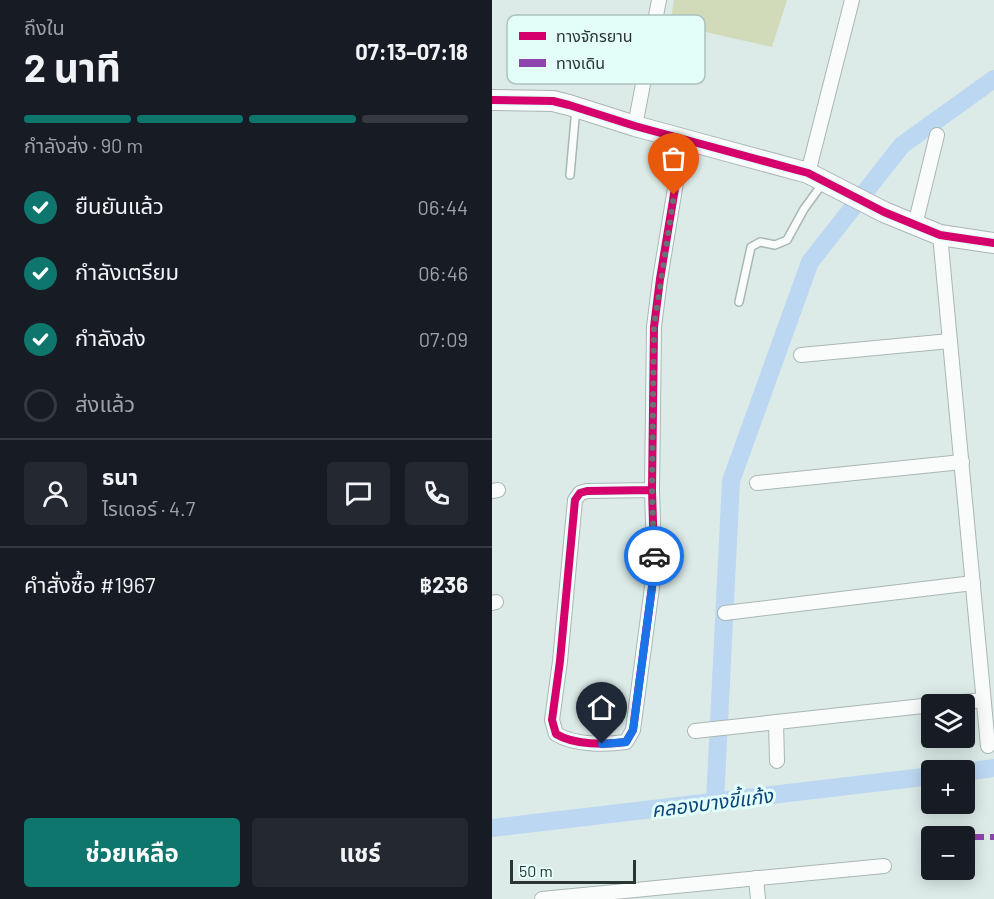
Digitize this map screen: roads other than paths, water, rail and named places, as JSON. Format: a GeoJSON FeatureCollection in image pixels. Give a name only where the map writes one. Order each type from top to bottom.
{"type":"FeatureCollection","features":[{"type":"Feature","properties":{"kind":"street"},"geometry":{"type":"LineString","coordinates":[[656,15],[659,0]]}},
{"type":"Feature","properties":{"kind":"street"},"geometry":{"type":"LineString","coordinates":[[816,177],[852,0]]}},
{"type":"Feature","properties":{"kind":"street"},"geometry":{"type":"LineString","coordinates":[[635,126],[643,84]]}},
{"type":"Feature","properties":{"kind":"street"},"geometry":{"type":"LineString","coordinates":[[492,100],[553,101],[576,107],[816,177],[884,212],[940,235],[994,243]]}},
{"type":"Feature","properties":{"kind":"street"},"geometry":{"type":"LineString","coordinates":[[915,225],[937,135]]}},
{"type":"Feature","properties":{"kind":"street"},"geometry":{"type":"LineString","coordinates":[[652,490],[587,491],[580,493],[575,500],[560,661],[552,720],[556,734],[562,737],[615,744],[626,742],[633,730],[652,587],[654,555],[652,490],[654,327],[683,140]]}},
{"type":"Feature","properties":{"kind":"street"},"geometry":{"type":"LineString","coordinates":[[940,235],[988,746]]}},
{"type":"Feature","properties":{"kind":"street"},"geometry":{"type":"LineString","coordinates":[[801,355],[950,341]]}},
{"type":"Feature","properties":{"kind":"street"},"geometry":{"type":"LineString","coordinates":[[757,483],[962,462]]}},
{"type":"Feature","properties":{"kind":"street"},"geometry":{"type":"LineString","coordinates":[[725,612],[973,583]]}},
{"type":"Feature","properties":{"kind":"street"},"geometry":{"type":"LineString","coordinates":[[975,701],[983,700]]}},
{"type":"Feature","properties":{"kind":"street"},"geometry":{"type":"LineString","coordinates":[[695,731],[921,706]]}},
{"type":"Feature","properties":{"kind":"street"},"geometry":{"type":"LineString","coordinates":[[776,722],[777,761]]}},
{"type":"Feature","properties":{"kind":"street"},"geometry":{"type":"LineString","coordinates":[[542,899],[884,866]]}},
{"type":"Feature","properties":{"kind":"street"},"geometry":{"type":"LineString","coordinates":[[756,878],[758,899]]}},
{"type":"Feature","properties":{"kind":"lane"},"geometry":{"type":"LineString","coordinates":[[570,175],[576,107]]}},
{"type":"Feature","properties":{"kind":"lane"},"geometry":{"type":"LineString","coordinates":[[739,302],[751,247],[760,242],[775,245],[787,240],[804,209],[816,177]]}},
{"type":"Feature","properties":{"kind":"waterway"},"geometry":{"type":"LineString","coordinates":[[715,802],[731,481],[810,262],[902,145],[994,79]]}},
{"type":"Feature","properties":{"kind":"waterway","name":"คลองบางขี้แก้ง"},"geometry":{"type":"LineString","coordinates":[[975,771],[994,768]]}},
{"type":"Feature","properties":{"kind":"waterway","name":"คลองบางขี้แก้ง"},"geometry":{"type":"LineString","coordinates":[[492,828],[921,777]]}}]}
